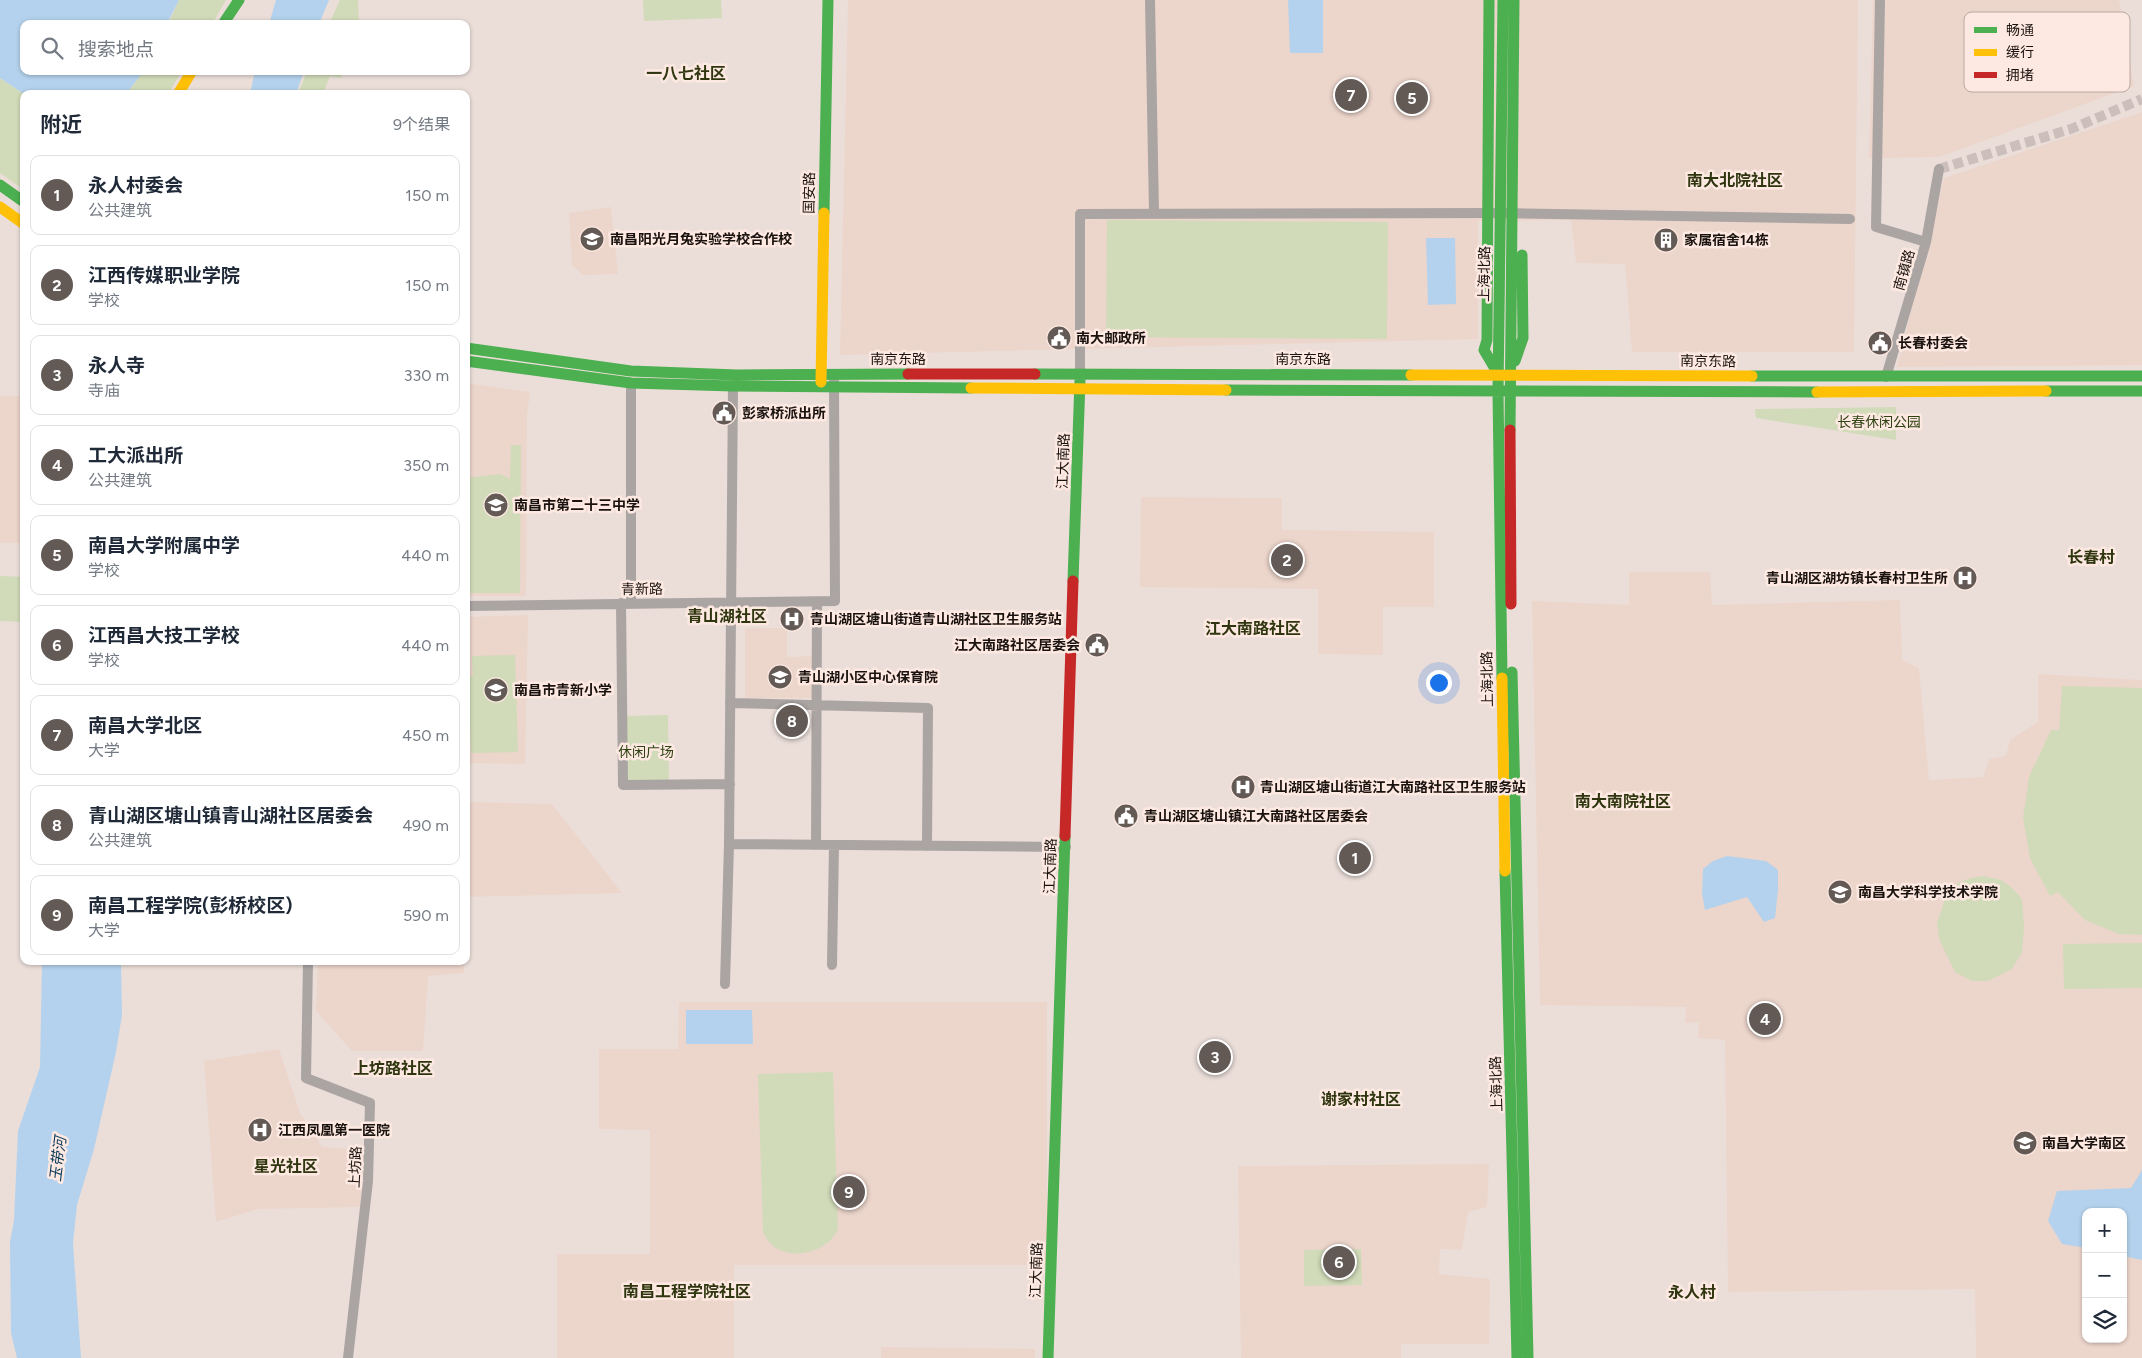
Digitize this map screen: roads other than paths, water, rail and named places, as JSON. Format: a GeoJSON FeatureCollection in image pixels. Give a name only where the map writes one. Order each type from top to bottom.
{"type":"FeatureCollection","features":[{"type":"Feature","properties":{"kind":"main road"},"geometry":{"type":"LineString","coordinates":[[226,20],[239,0]]}},
{"type":"Feature","properties":{"kind":"main road","name":"国安路"},"geometry":{"type":"LineString","coordinates":[[822,386],[828,0]]}},
{"type":"Feature","properties":{"kind":"main road"},"geometry":{"type":"LineString","coordinates":[[1489,0],[1487,340],[1484,350],[1498,374]]}},
{"type":"Feature","properties":{"kind":"main road","name":"上海北路"},"geometry":{"type":"LineString","coordinates":[[1503,0],[1498,392],[1504,815],[1517,1358]]}},
{"type":"Feature","properties":{"kind":"main road","name":"上海北路"},"geometry":{"type":"LineString","coordinates":[[1514,0],[1517,213],[1510,374],[1512,647],[1528,1358]]}},
{"type":"Feature","properties":{"kind":"main road"},"geometry":{"type":"LineString","coordinates":[[1517,213],[1523,0]]}},
{"type":"Feature","properties":{"kind":"main road"},"geometry":{"type":"LineString","coordinates":[[180,90],[190,75]]}},
{"type":"Feature","properties":{"kind":"main road"},"geometry":{"type":"LineString","coordinates":[[0,185],[20,199]]}},
{"type":"Feature","properties":{"kind":"main road"},"geometry":{"type":"LineString","coordinates":[[0,207],[20,221]]}},
{"type":"Feature","properties":{"kind":"main road","name":"南京东路"},"geometry":{"type":"LineString","coordinates":[[470,349],[630,371],[738,375],[1510,374],[1886,377],[2142,376]]}},
{"type":"Feature","properties":{"kind":"main road","name":"南京东路"},"geometry":{"type":"LineString","coordinates":[[470,362],[631,383],[733,386],[1498,392],[2142,391]]}},
{"type":"Feature","properties":{"kind":"main road","name":"江大南路"},"geometry":{"type":"LineString","coordinates":[[1048,1358],[1080,375]]}},
{"type":"Feature","properties":{"kind":"street"},"geometry":{"type":"LineString","coordinates":[[1150,0],[1154,212]]}},
{"type":"Feature","properties":{"kind":"street"},"geometry":{"type":"LineString","coordinates":[[1880,0],[1876,227],[1926,242]]}},
{"type":"Feature","properties":{"kind":"street","name":"南镇路"},"geometry":{"type":"LineString","coordinates":[[1886,377],[1926,242],[1939,169]]}},
{"type":"Feature","properties":{"kind":"street"},"geometry":{"type":"LineString","coordinates":[[1080,375],[1080,214],[1154,212],[1517,213],[1850,219]]}},
{"type":"Feature","properties":{"kind":"street"},"geometry":{"type":"LineString","coordinates":[[816,845],[817,602],[835,601],[834,374]]}},
{"type":"Feature","properties":{"kind":"street"},"geometry":{"type":"LineString","coordinates":[[631,383],[631,603]]}},
{"type":"Feature","properties":{"kind":"street"},"geometry":{"type":"LineString","coordinates":[[725,984],[730,784],[733,386]]}},
{"type":"Feature","properties":{"kind":"street","name":"青新路"},"geometry":{"type":"LineString","coordinates":[[470,606],[817,602]]}},
{"type":"Feature","properties":{"kind":"street"},"geometry":{"type":"LineString","coordinates":[[620,603],[623,785],[730,784]]}},
{"type":"Feature","properties":{"kind":"street"},"geometry":{"type":"LineString","coordinates":[[730,703],[928,708],[927,846]]}},
{"type":"Feature","properties":{"kind":"street"},"geometry":{"type":"LineString","coordinates":[[729,844],[1066,847]]}},
{"type":"Feature","properties":{"kind":"street"},"geometry":{"type":"LineString","coordinates":[[832,965],[834,845]]}},
{"type":"Feature","properties":{"kind":"street","name":"上坊路"},"geometry":{"type":"LineString","coordinates":[[308,965],[306,1078],[370,1103],[368,1181],[348,1358]]}},
{"type":"Feature","properties":{"kind":"water"},"geometry":{"type":"Polygon","coordinates":[[[0,0],[179,0],[169,20],[20,20],[20,75],[141,75],[129,90],[20,91],[0,78],[0,0]]]}},
{"type":"Feature","properties":{"kind":"water"},"geometry":{"type":"Polygon","coordinates":[[[276,0],[329,0],[321,20],[270,20],[276,0]]]}},
{"type":"Feature","properties":{"kind":"water"},"geometry":{"type":"Polygon","coordinates":[[[1288,0],[1323,0],[1323,53],[1290,53],[1288,0]]]}},
{"type":"Feature","properties":{"kind":"water"},"geometry":{"type":"Polygon","coordinates":[[[254,75],[303,75],[297,90],[251,90],[254,75]]]}},
{"type":"Feature","properties":{"kind":"water"},"geometry":{"type":"Polygon","coordinates":[[[1426,238],[1455,238],[1456,304],[1428,305],[1426,238]]]}},
{"type":"Feature","properties":{"kind":"water"},"geometry":{"type":"Polygon","coordinates":[[[1727,856],[1766,861],[1778,870],[1775,918],[1764,922],[1747,897],[1705,910],[1702,893],[1703,869],[1713,861],[1727,856]]]}},
{"type":"Feature","properties":{"kind":"water","name":"玉带河"},"geometry":{"type":"Polygon","coordinates":[[[42,965],[121,965],[122,1015],[116,1052],[94,1149],[77,1205],[73,1243],[81,1358],[17,1358],[11,1333],[10,1242],[14,1220],[18,1131],[40,1067],[42,965]]]}},
{"type":"Feature","properties":{"kind":"water"},"geometry":{"type":"Polygon","coordinates":[[[686,1010],[752,1010],[753,1044],[686,1044],[686,1010]]]}},
{"type":"Feature","properties":{"kind":"water"},"geometry":{"type":"Polygon","coordinates":[[[2142,1170],[2142,1260],[2127,1257],[2127,1208],[2082,1208],[2082,1247],[2062,1244],[2048,1221],[2057,1191],[2131,1188],[2142,1170]]]}},
{"type":"Feature","properties":{"kind":"tunnel"},"geometry":{"type":"LineString","coordinates":[[1939,169],[2071,129],[2142,99]]}},
{"type":"Feature","properties":{"kind":"place","name":"南昌大学北区"},"geometry":{"type":"Point","coordinates":[1351,95]}},
{"type":"Feature","properties":{"kind":"place","name":"南昌大学附属中学"},"geometry":{"type":"Point","coordinates":[1412,98]}},
{"type":"Feature","properties":{"kind":"place","name":"南昌阳光月兔实验学校合作校"},"geometry":{"type":"Point","coordinates":[592,239]}},
{"type":"Feature","properties":{"kind":"place","name":"家属宿舍14栋"},"geometry":{"type":"Point","coordinates":[1666,240]}},
{"type":"Feature","properties":{"kind":"place","name":"南大邮政所"},"geometry":{"type":"Point","coordinates":[1059,338]}},
{"type":"Feature","properties":{"kind":"place","name":"长春村委会"},"geometry":{"type":"Point","coordinates":[1880,343]}},
{"type":"Feature","properties":{"kind":"place","name":"彭家桥派出所"},"geometry":{"type":"Point","coordinates":[724,413]}},
{"type":"Feature","properties":{"kind":"place","name":"南昌市第二十三中学"},"geometry":{"type":"Point","coordinates":[496,505]}},
{"type":"Feature","properties":{"kind":"place","name":"江西传媒职业学院"},"geometry":{"type":"Point","coordinates":[1287,560]}},
{"type":"Feature","properties":{"kind":"place","name":"青山湖区湖坊镇长春村卫生所"},"geometry":{"type":"Point","coordinates":[1965,578]}},
{"type":"Feature","properties":{"kind":"place","name":"青山湖区塘山街道青山湖社区卫生服务站"},"geometry":{"type":"Point","coordinates":[792,619]}},
{"type":"Feature","properties":{"kind":"place","name":"江大南路社区居委会"},"geometry":{"type":"Point","coordinates":[1097,645]}},
{"type":"Feature","properties":{"kind":"place","name":"青山湖小区中心保育院"},"geometry":{"type":"Point","coordinates":[780,677]}},
{"type":"Feature","properties":{"kind":"place","name":"南昌市青新小学"},"geometry":{"type":"Point","coordinates":[496,690]}},
{"type":"Feature","properties":{"kind":"place","name":"青山湖区塘山镇青山湖社区居委会"},"geometry":{"type":"Point","coordinates":[792,721]}},
{"type":"Feature","properties":{"kind":"place","name":"青山湖区塘山街道江大南路社区卫生服务站"},"geometry":{"type":"Point","coordinates":[1243,787]}},
{"type":"Feature","properties":{"kind":"place","name":"青山湖区塘山镇江大南路社区居委会"},"geometry":{"type":"Point","coordinates":[1126,816]}},
{"type":"Feature","properties":{"kind":"place","name":"永人村委会"},"geometry":{"type":"Point","coordinates":[1355,858]}},
{"type":"Feature","properties":{"kind":"place","name":"南昌大学科学技术学院"},"geometry":{"type":"Point","coordinates":[1840,892]}},
{"type":"Feature","properties":{"kind":"place","name":"工大派出所"},"geometry":{"type":"Point","coordinates":[1765,1019]}},
{"type":"Feature","properties":{"kind":"place","name":"永人寺"},"geometry":{"type":"Point","coordinates":[1215,1057]}},
{"type":"Feature","properties":{"kind":"place","name":"江西凤凰第一医院"},"geometry":{"type":"Point","coordinates":[260,1130]}},
{"type":"Feature","properties":{"kind":"place","name":"南昌大学南区"},"geometry":{"type":"Point","coordinates":[2025,1143]}},
{"type":"Feature","properties":{"kind":"place","name":"南昌工程学院(彭桥校区)"},"geometry":{"type":"Point","coordinates":[849,1192]}},
{"type":"Feature","properties":{"kind":"place","name":"江西昌大技工学校"},"geometry":{"type":"Point","coordinates":[1339,1262]}},
{"type":"Feature","properties":{"kind":"district","name":"一八七社区"},"geometry":{"type":"Point","coordinates":[686,73]}},
{"type":"Feature","properties":{"kind":"district","name":"南大北院社区"},"geometry":{"type":"Point","coordinates":[1735,180]}},
{"type":"Feature","properties":{"kind":"district","name":"长春村"},"geometry":{"type":"Point","coordinates":[2091,557]}},
{"type":"Feature","properties":{"kind":"district","name":"青山湖社区"},"geometry":{"type":"Point","coordinates":[727,616]}},
{"type":"Feature","properties":{"kind":"district","name":"江大南路社区"},"geometry":{"type":"Point","coordinates":[1253,628]}},
{"type":"Feature","properties":{"kind":"district","name":"南大南院社区"},"geometry":{"type":"Point","coordinates":[1623,801]}},
{"type":"Feature","properties":{"kind":"district","name":"上坊路社区"},"geometry":{"type":"Point","coordinates":[393,1068]}},
{"type":"Feature","properties":{"kind":"district","name":"谢家村社区"},"geometry":{"type":"Point","coordinates":[1361,1099]}},
{"type":"Feature","properties":{"kind":"district","name":"星光社区"},"geometry":{"type":"Point","coordinates":[286,1166]}},
{"type":"Feature","properties":{"kind":"district","name":"南昌工程学院社区"},"geometry":{"type":"Point","coordinates":[687,1291]}},
{"type":"Feature","properties":{"kind":"district","name":"永人村"},"geometry":{"type":"Point","coordinates":[1692,1292]}},
{"type":"Feature","properties":{"kind":"park label","name":"长春休闲公园"},"geometry":{"type":"Point","coordinates":[1879,422]}},
{"type":"Feature","properties":{"kind":"park label","name":"休闲广场"},"geometry":{"type":"Point","coordinates":[646,752]}}]}
